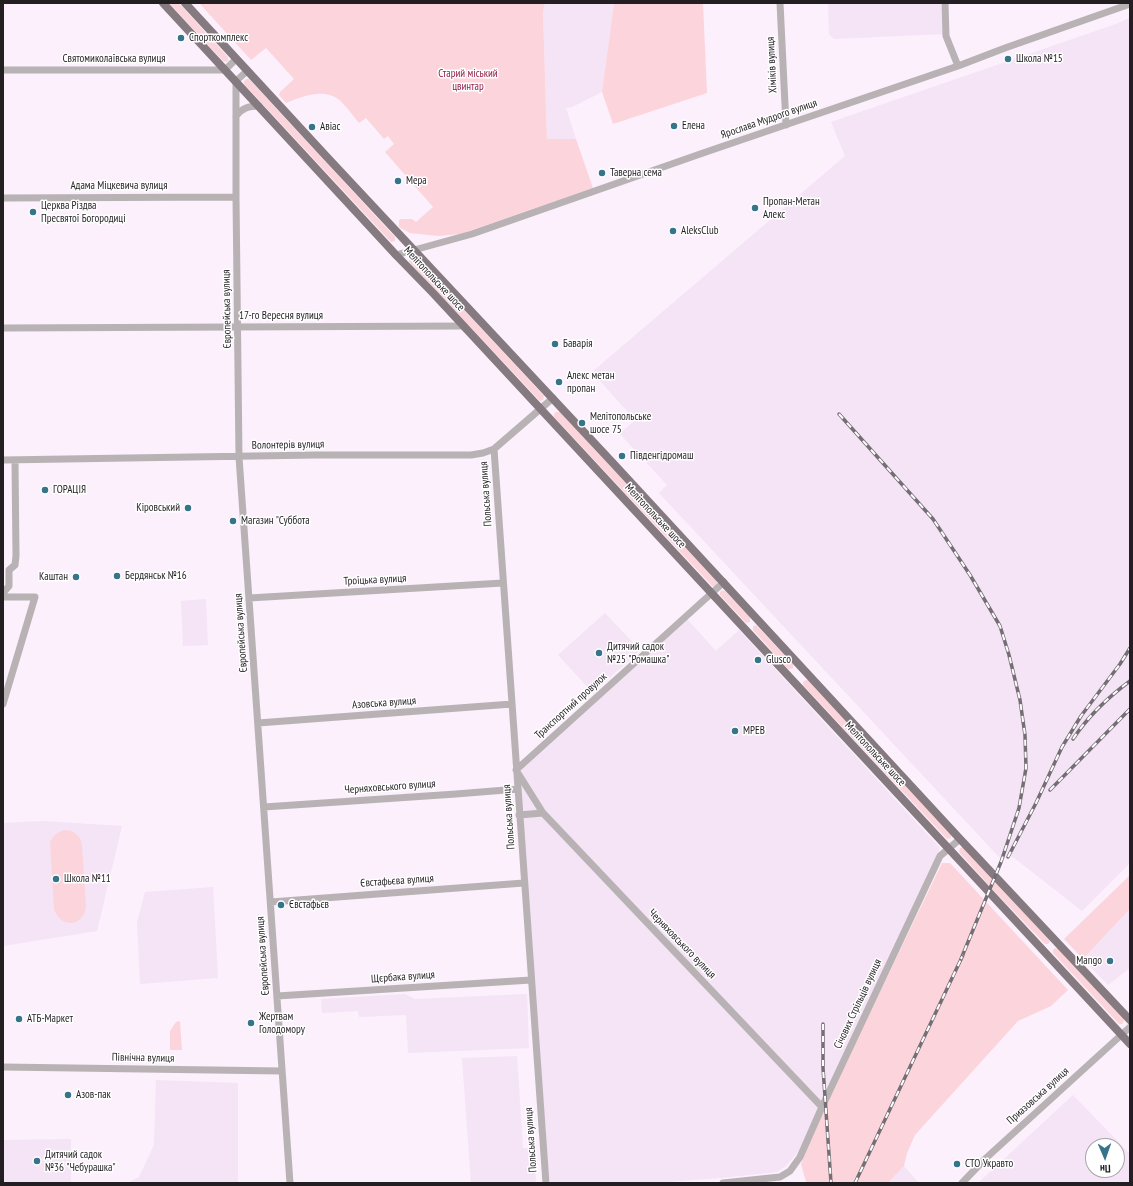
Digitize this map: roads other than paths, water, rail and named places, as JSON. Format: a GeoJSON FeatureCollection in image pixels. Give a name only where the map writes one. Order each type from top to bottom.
{"type":"FeatureCollection","features":[{"type":"Feature","properties":{"kind":"main road","name":"Мелітопольське шосе"},"geometry":{"type":"LineString","coordinates":[[163,3],[1130,1044]]}},
{"type":"Feature","properties":{"kind":"main road","name":"Мелітопольське шосе"},"geometry":{"type":"LineString","coordinates":[[185,3],[413,250],[724,582],[960,839],[1130,1020]]}},
{"type":"Feature","properties":{"kind":"street","name":"Хіміків вулиця"},"geometry":{"type":"LineString","coordinates":[[780,3],[786,125]]}},
{"type":"Feature","properties":{"kind":"street"},"geometry":{"type":"LineString","coordinates":[[945,3],[946,36],[958,66]]}},
{"type":"Feature","properties":{"kind":"street","name":"Ярослава Мудрого вулиця"},"geometry":{"type":"LineString","coordinates":[[396,255],[472,234],[958,66],[1130,4]]}},
{"type":"Feature","properties":{"kind":"street"},"geometry":{"type":"LineString","coordinates":[[225,70],[236,59]]}},
{"type":"Feature","properties":{"kind":"street","name":"Святомиколаївська вулиця"},"geometry":{"type":"LineString","coordinates":[[3,70],[225,70]]}},
{"type":"Feature","properties":{"kind":"street"},"geometry":{"type":"LineString","coordinates":[[236,81],[247,71]]}},
{"type":"Feature","properties":{"kind":"street","name":"Європейська вулиця"},"geometry":{"type":"LineString","coordinates":[[236,81],[239,457],[290,1183]]}},
{"type":"Feature","properties":{"kind":"street"},"geometry":{"type":"LineString","coordinates":[[236,116],[245,108],[259,106]]}},
{"type":"Feature","properties":{"kind":"street","name":"Адама Міцкевича вулиця"},"geometry":{"type":"LineString","coordinates":[[3,198],[236,197]]}},
{"type":"Feature","properties":{"kind":"street","name":"17-го Вересня вулиця"},"geometry":{"type":"LineString","coordinates":[[3,328],[464,326]]}},
{"type":"Feature","properties":{"kind":"street","name":"Волонтерів вулиця"},"geometry":{"type":"LineString","coordinates":[[3,460],[472,455],[494,449],[553,398]]}},
{"type":"Feature","properties":{"kind":"street","name":"Польська вулиця"},"geometry":{"type":"LineString","coordinates":[[494,449],[546,1183]]}},
{"type":"Feature","properties":{"kind":"street"},"geometry":{"type":"LineString","coordinates":[[3,593],[9,586],[9,570],[15,565],[16,556],[15,460]]}},
{"type":"Feature","properties":{"kind":"street","name":"Транспортний провулок"},"geometry":{"type":"LineString","coordinates":[[516,770],[724,582]]}},
{"type":"Feature","properties":{"kind":"street","name":"Троїцька вулиця"},"geometry":{"type":"LineString","coordinates":[[249,598],[503,583]]}},
{"type":"Feature","properties":{"kind":"street"},"geometry":{"type":"LineString","coordinates":[[3,597],[34,597],[3,704]]}},
{"type":"Feature","properties":{"kind":"street","name":"Азовська вулиця"},"geometry":{"type":"LineString","coordinates":[[258,723],[512,704]]}},
{"type":"Feature","properties":{"kind":"street","name":"Черняховського вулиця"},"geometry":{"type":"LineString","coordinates":[[516,770],[543,813],[822,1107]]}},
{"type":"Feature","properties":{"kind":"street","name":"Черняховського вулиця"},"geometry":{"type":"LineString","coordinates":[[264,807],[518,789]]}},
{"type":"Feature","properties":{"kind":"street"},"geometry":{"type":"LineString","coordinates":[[519,815],[543,813]]}},
{"type":"Feature","properties":{"kind":"street","name":"Січових Стрільців вулиця"},"geometry":{"type":"LineString","coordinates":[[723,1183],[780,1177],[790,1171],[800,1157],[940,856],[960,839]]}},
{"type":"Feature","properties":{"kind":"street","name":"Євстафьєва вулиця"},"geometry":{"type":"LineString","coordinates":[[271,902],[524,882]]}},
{"type":"Feature","properties":{"kind":"street","name":"Щєрбака вулиця"},"geometry":{"type":"LineString","coordinates":[[277,996],[531,980]]}},
{"type":"Feature","properties":{"kind":"street","name":"Приазовська вулиця"},"geometry":{"type":"LineString","coordinates":[[962,1183],[991,1154],[1130,1027]]}},
{"type":"Feature","properties":{"kind":"street","name":"Північна вулиця"},"geometry":{"type":"LineString","coordinates":[[3,1067],[282,1071]]}},
{"type":"Feature","properties":{"kind":"railway"},"geometry":{"type":"LineString","coordinates":[[839,414],[933,519],[970,575],[1000,626],[1020,700],[1025,735],[1026,768],[1019,808],[1001,862],[961,959]]}},
{"type":"Feature","properties":{"kind":"railway"},"geometry":{"type":"LineString","coordinates":[[1008,857],[1036,803],[1062,747],[1081,716],[1120,664],[1130,648]]}},
{"type":"Feature","properties":{"kind":"railway"},"geometry":{"type":"LineString","coordinates":[[1073,739],[1085,722],[1099,707],[1130,681]]}},
{"type":"Feature","properties":{"kind":"railway"},"geometry":{"type":"LineString","coordinates":[[1050,790],[1130,709]]}},
{"type":"Feature","properties":{"kind":"railway"},"geometry":{"type":"LineString","coordinates":[[855,1183],[963,955]]}},
{"type":"Feature","properties":{"kind":"railway"},"geometry":{"type":"LineString","coordinates":[[823,1024],[823,1068],[831,1183]]}},
{"type":"Feature","properties":{"kind":"place","name":"Спорткомплекс"},"geometry":{"type":"Point","coordinates":[181,38]}},
{"type":"Feature","properties":{"kind":"place","name":"Школа №15"},"geometry":{"type":"Point","coordinates":[1008,59]}},
{"type":"Feature","properties":{"kind":"place","name":"Елена"},"geometry":{"type":"Point","coordinates":[674,126]}},
{"type":"Feature","properties":{"kind":"place","name":"Авіас"},"geometry":{"type":"Point","coordinates":[312,127]}},
{"type":"Feature","properties":{"kind":"place","name":"Таверна сема"},"geometry":{"type":"Point","coordinates":[602,173]}},
{"type":"Feature","properties":{"kind":"place","name":"Мера"},"geometry":{"type":"Point","coordinates":[398,181]}},
{"type":"Feature","properties":{"kind":"place","name":"Пропан-Метан Алекс"},"geometry":{"type":"Point","coordinates":[755,208]}},
{"type":"Feature","properties":{"kind":"place","name":"Церква Різдва Пресвятої Богородиці"},"geometry":{"type":"Point","coordinates":[33,212]}},
{"type":"Feature","properties":{"kind":"place","name":"AleksClub"},"geometry":{"type":"Point","coordinates":[673,231]}},
{"type":"Feature","properties":{"kind":"place","name":"Баварія"},"geometry":{"type":"Point","coordinates":[555,344]}},
{"type":"Feature","properties":{"kind":"place","name":"Алекс метан пропан"},"geometry":{"type":"Point","coordinates":[559,382]}},
{"type":"Feature","properties":{"kind":"place","name":"Мелітопольське шосе 75"},"geometry":{"type":"Point","coordinates":[582,423]}},
{"type":"Feature","properties":{"kind":"place","name":"Південгідромаш"},"geometry":{"type":"Point","coordinates":[622,456]}},
{"type":"Feature","properties":{"kind":"place","name":"ГОРАЦІЯ"},"geometry":{"type":"Point","coordinates":[45,490]}},
{"type":"Feature","properties":{"kind":"place","name":"Кіровський"},"geometry":{"type":"Point","coordinates":[188,508]}},
{"type":"Feature","properties":{"kind":"place","name":"Магазин \"Суббота"},"geometry":{"type":"Point","coordinates":[233,521]}},
{"type":"Feature","properties":{"kind":"place","name":"Бердянськ №16"},"geometry":{"type":"Point","coordinates":[117,576]}},
{"type":"Feature","properties":{"kind":"place","name":"Каштан"},"geometry":{"type":"Point","coordinates":[76,577]}},
{"type":"Feature","properties":{"kind":"place","name":"Дитячий садок №25 \"Ромашка\""},"geometry":{"type":"Point","coordinates":[599,653]}},
{"type":"Feature","properties":{"kind":"place","name":"Glusco"},"geometry":{"type":"Point","coordinates":[758,660]}},
{"type":"Feature","properties":{"kind":"place","name":"МРЕВ"},"geometry":{"type":"Point","coordinates":[735,731]}},
{"type":"Feature","properties":{"kind":"place","name":"Школа №11"},"geometry":{"type":"Point","coordinates":[56,879]}},
{"type":"Feature","properties":{"kind":"place","name":"Євстафьєв"},"geometry":{"type":"Point","coordinates":[281,905]}},
{"type":"Feature","properties":{"kind":"place","name":"Mango"},"geometry":{"type":"Point","coordinates":[1110,961]}},
{"type":"Feature","properties":{"kind":"place","name":"АТБ-Маркет"},"geometry":{"type":"Point","coordinates":[19,1019]}},
{"type":"Feature","properties":{"kind":"place","name":"Жертвам Голодомору"},"geometry":{"type":"Point","coordinates":[251,1023]}},
{"type":"Feature","properties":{"kind":"place","name":"Азов-пак"},"geometry":{"type":"Point","coordinates":[68,1095]}},
{"type":"Feature","properties":{"kind":"place","name":"Дитячий садок №36 \"Чебурашка\""},"geometry":{"type":"Point","coordinates":[37,1161]}},
{"type":"Feature","properties":{"kind":"place","name":"СТО Укравто"},"geometry":{"type":"Point","coordinates":[957,1164]}},
{"type":"Feature","properties":{"kind":"park label","name":"Старий міський цвинтар"},"geometry":{"type":"Point","coordinates":[468,80]}}]}
